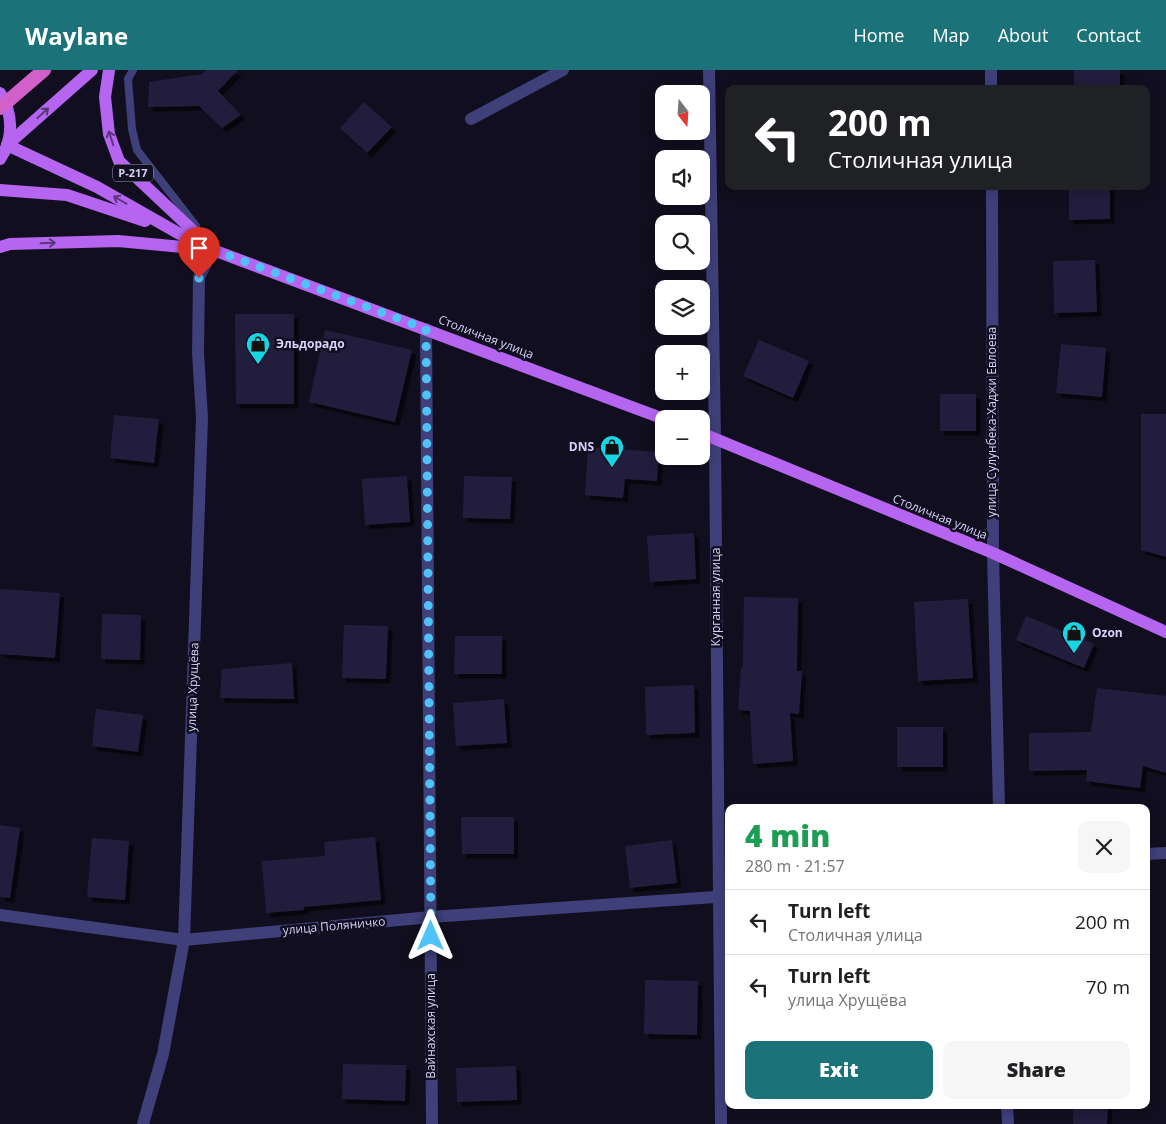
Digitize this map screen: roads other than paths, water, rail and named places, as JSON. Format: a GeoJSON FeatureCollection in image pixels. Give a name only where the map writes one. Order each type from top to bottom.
{"type":"FeatureCollection","features":[{"type":"Feature","properties":{"kind":"highway"},"geometry":{"type":"LineString","coordinates":[[0,108],[44,70]]}},
{"type":"Feature","properties":{"kind":"main road"},"geometry":{"type":"LineString","coordinates":[[7,145],[92,70]]}},
{"type":"Feature","properties":{"kind":"main road","name":"Р-217"},"geometry":{"type":"LineString","coordinates":[[109,70],[105,97],[109,134],[120,160],[214,250]]}},
{"type":"Feature","properties":{"kind":"main road"},"geometry":{"type":"LineString","coordinates":[[0,93],[8,110],[10,122],[7,145],[0,159]]}},
{"type":"Feature","properties":{"kind":"main road","name":"Р-217"},"geometry":{"type":"LineString","coordinates":[[7,145],[97,187],[178,233]]}},
{"type":"Feature","properties":{"kind":"main road"},"geometry":{"type":"LineString","coordinates":[[0,190],[68,195],[178,233],[214,250]]}},
{"type":"Feature","properties":{"kind":"main road"},"geometry":{"type":"LineString","coordinates":[[0,247],[10,244],[118,241],[214,250]]}},
{"type":"Feature","properties":{"kind":"main road","name":"Столичная улица"},"geometry":{"type":"LineString","coordinates":[[214,250],[655,416]]}},
{"type":"Feature","properties":{"kind":"main road","name":"Столичная улица"},"geometry":{"type":"LineString","coordinates":[[710,436],[993,553],[1166,632]]}},
{"type":"Feature","properties":{"kind":"street"},"geometry":{"type":"LineString","coordinates":[[471,119],[563,70]]}},
{"type":"Feature","properties":{"kind":"street","name":"Курганная улица"},"geometry":{"type":"LineString","coordinates":[[709,70],[723,896],[721,1124]]}},
{"type":"Feature","properties":{"kind":"street"},"geometry":{"type":"LineString","coordinates":[[992,70],[992,85]]}},
{"type":"Feature","properties":{"kind":"street","name":"улица Сулунбека-Хаджи Евлоева"},"geometry":{"type":"LineString","coordinates":[[992,190],[993,553],[1000,804]]}},
{"type":"Feature","properties":{"kind":"street","name":"улица Хрущёва"},"geometry":{"type":"LineString","coordinates":[[144,1124],[163,1054],[184,940],[202,418],[198,354],[199,278],[214,250]]}},
{"type":"Feature","properties":{"kind":"street","name":"Вайнахская улица"},"geometry":{"type":"LineString","coordinates":[[426,329],[432,1124]]}},
{"type":"Feature","properties":{"kind":"street"},"geometry":{"type":"LineString","coordinates":[[1150,854],[1166,853]]}},
{"type":"Feature","properties":{"kind":"street","name":"улица Поляничко"},"geometry":{"type":"LineString","coordinates":[[0,915],[184,940],[431,917],[723,896]]}},
{"type":"Feature","properties":{"kind":"street"},"geometry":{"type":"LineString","coordinates":[[1008,1109],[1008,1124]]}},
{"type":"Feature","properties":{"kind":"lane"},"geometry":{"type":"LineString","coordinates":[[133,70],[128,79],[132,129],[138,150],[214,250]]}},
{"type":"Feature","properties":{"kind":"place","name":"Эльдорадо"},"geometry":{"type":"Point","coordinates":[258,365]}},
{"type":"Feature","properties":{"kind":"place","name":"DNS"},"geometry":{"type":"Point","coordinates":[612,468]}},
{"type":"Feature","properties":{"kind":"place","name":"Ozon"},"geometry":{"type":"Point","coordinates":[1074,654]}}]}
